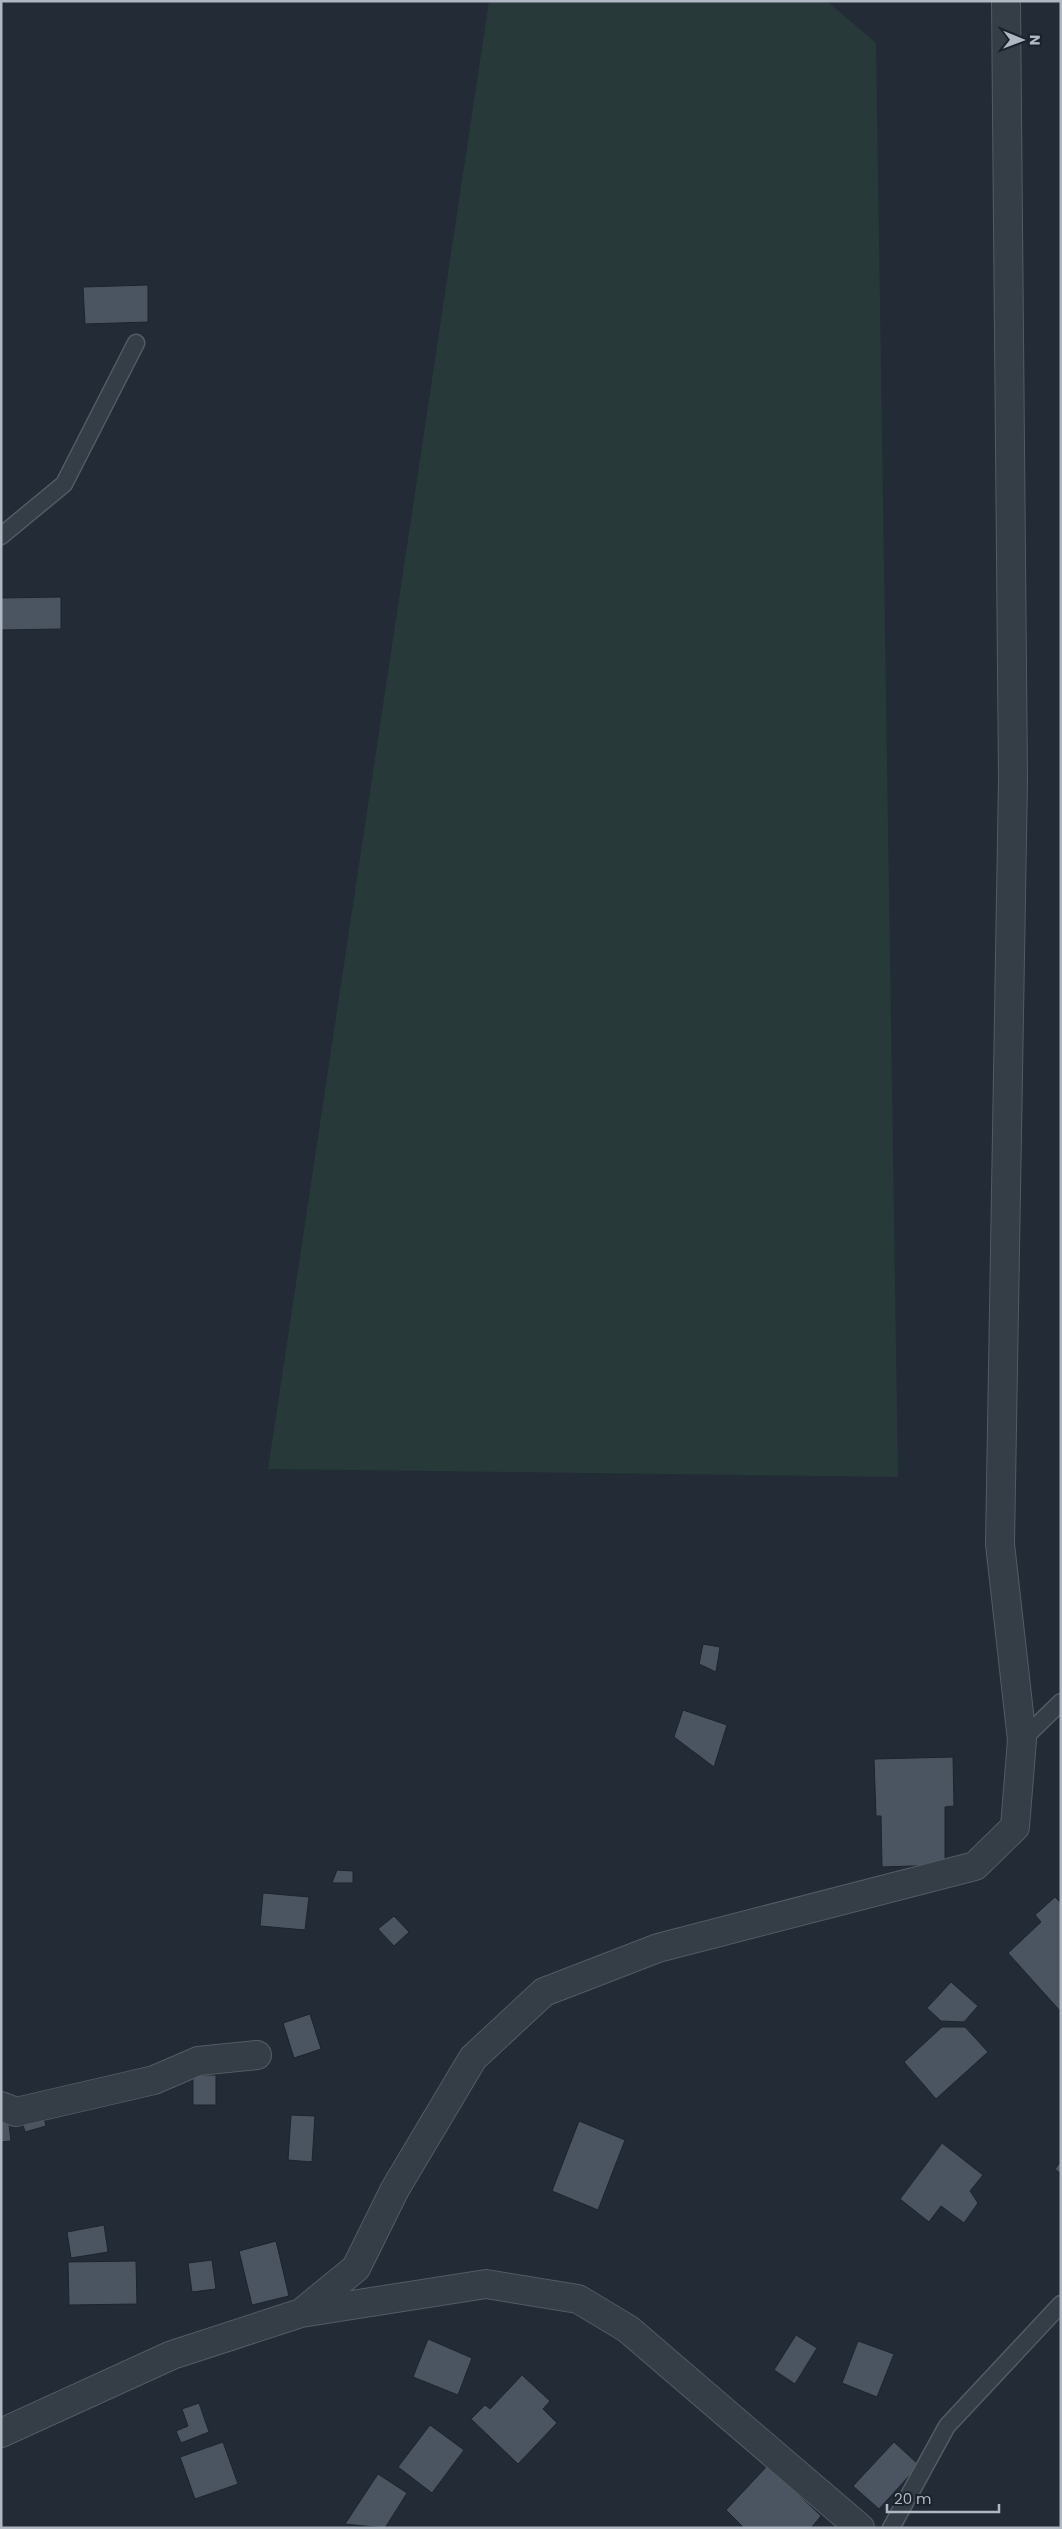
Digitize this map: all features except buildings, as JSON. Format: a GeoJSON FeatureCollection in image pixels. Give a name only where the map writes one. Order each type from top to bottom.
{"type":"FeatureCollection","features":[{"type":"Feature","properties":{"kind":"street"},"geometry":{"type":"LineString","coordinates":[[301,2313],[356,2268],[395,2189],[473,2058],[544,1992],[658,1948],[975,1866],[1015,1827],[1022,1740],[1000,1544],[1013,780],[1006,1]]}},
{"type":"Feature","properties":{"kind":"street"},"geometry":{"type":"LineString","coordinates":[[1,2106],[16,2112],[154,2080],[198,2061],[257,2055]]}},
{"type":"Feature","properties":{"kind":"street"},"geometry":{"type":"LineString","coordinates":[[1,2433],[172,2355],[301,2313],[486,2284],[578,2299],[628,2329],[860,2528]]}},
{"type":"Feature","properties":{"kind":"lane"},"geometry":{"type":"LineString","coordinates":[[1,536],[64,484],[136,343]]}},
{"type":"Feature","properties":{"kind":"lane"},"geometry":{"type":"LineString","coordinates":[[1022,1740],[1061,1702]]}},
{"type":"Feature","properties":{"kind":"lane"},"geometry":{"type":"LineString","coordinates":[[891,2528],[947,2426],[1061,2304]]}},
{"type":"Feature","properties":{"kind":"shaded area"},"geometry":{"type":"Polygon","coordinates":[[[489,1],[827,1],[876,43],[898,1477],[268,1469],[489,1]]]}}]}
